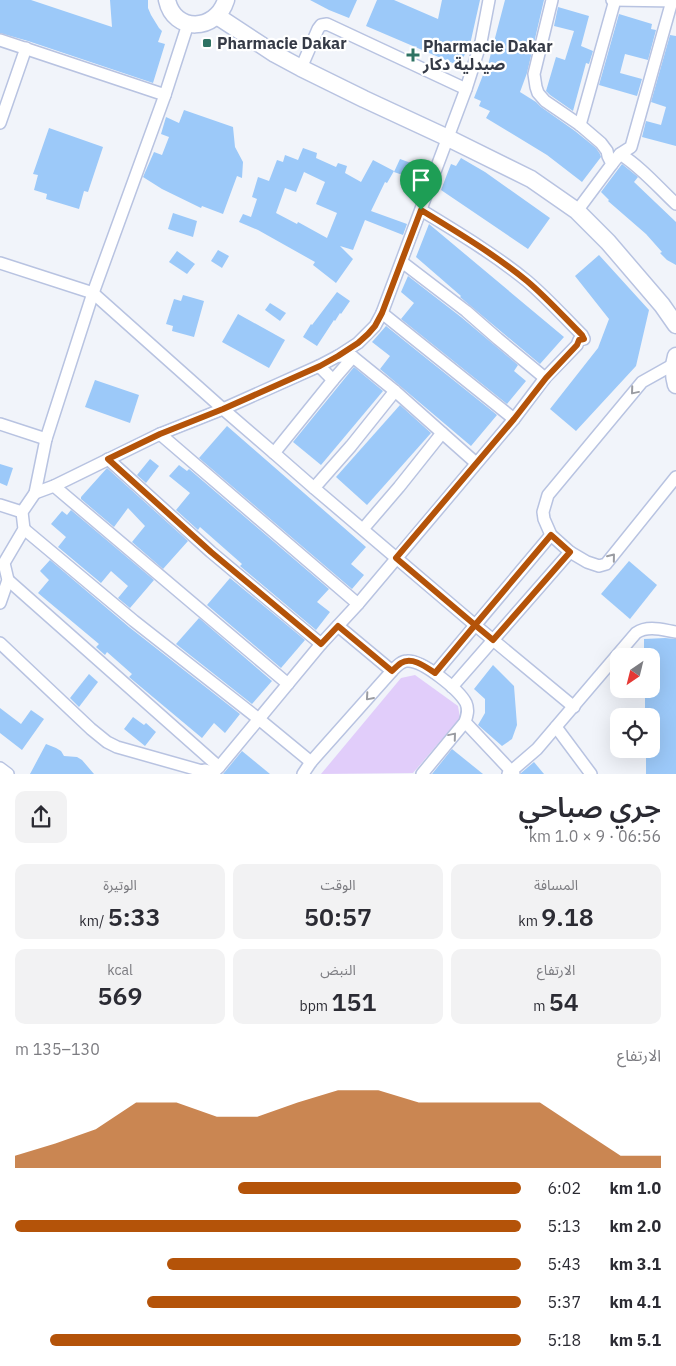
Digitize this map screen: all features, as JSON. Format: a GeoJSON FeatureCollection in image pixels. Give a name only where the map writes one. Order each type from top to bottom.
{"type":"FeatureCollection","features":[{"type":"Feature","properties":{"kind":"street"},"geometry":{"type":"LineString","coordinates":[[167,0],[172,12],[188,24],[204,24],[211,21],[218,16],[226,0]]}},
{"type":"Feature","properties":{"kind":"street"},"geometry":{"type":"LineString","coordinates":[[35,493],[54,486],[160,434],[223,409],[320,366],[358,343],[368,334],[382,313],[466,89],[481,42],[489,0]]}},
{"type":"Feature","properties":{"kind":"street"},"geometry":{"type":"LineString","coordinates":[[552,0],[534,74],[538,93],[601,143],[607,151],[612,164]]}},
{"type":"Feature","properties":{"kind":"street"},"geometry":{"type":"LineString","coordinates":[[577,211],[620,154],[631,147],[674,1],[613,0],[580,125]]}},
{"type":"Feature","properties":{"kind":"street"},"geometry":{"type":"LineString","coordinates":[[218,16],[275,54],[301,68],[531,179],[577,211],[608,242],[662,305],[676,325]]}},
{"type":"Feature","properties":{"kind":"street"},"geometry":{"type":"LineString","coordinates":[[188,24],[165,95],[94,293],[46,439],[35,493],[22,512],[24,529],[2,562],[8,580],[219,768]]}},
{"type":"Feature","properties":{"kind":"street"},"geometry":{"type":"LineString","coordinates":[[301,68],[318,29],[322,25],[327,24],[466,89]]}},
{"type":"Feature","properties":{"kind":"street"},"geometry":{"type":"LineString","coordinates":[[0,40],[165,95]]}},
{"type":"Feature","properties":{"kind":"street"},"geometry":{"type":"LineString","coordinates":[[0,123],[26,48]]}},
{"type":"Feature","properties":{"kind":"street"},"geometry":{"type":"LineString","coordinates":[[620,154],[646,175],[676,204]]}},
{"type":"Feature","properties":{"kind":"street"},"geometry":{"type":"LineString","coordinates":[[0,643],[107,742],[117,747],[202,771],[214,772],[219,768],[321,644],[358,604],[514,419],[546,378],[577,345],[579,340],[584,339],[548,300],[505,264],[421,210]]}},
{"type":"Feature","properties":{"kind":"street"},"geometry":{"type":"LineString","coordinates":[[402,262],[466,311],[546,378]]}},
{"type":"Feature","properties":{"kind":"street"},"geometry":{"type":"LineString","coordinates":[[0,263],[94,293],[314,488],[574,707]]}},
{"type":"Feature","properties":{"kind":"street"},"geometry":{"type":"LineString","coordinates":[[382,313],[514,419]]}},
{"type":"Feature","properties":{"kind":"street"},"geometry":{"type":"LineString","coordinates":[[338,356],[353,357],[395,391],[476,463]]}},
{"type":"Feature","properties":{"kind":"street"},"geometry":{"type":"LineString","coordinates":[[274,452],[353,357]]}},
{"type":"Feature","properties":{"kind":"street"},"geometry":{"type":"LineString","coordinates":[[675,360],[673,374],[676,385]]}},
{"type":"Feature","properties":{"kind":"street"},"geometry":{"type":"LineString","coordinates":[[675,360],[642,382],[548,495],[542,512],[544,519],[551,535],[570,552],[599,566],[606,564],[676,477]]}},
{"type":"Feature","properties":{"kind":"street"},"geometry":{"type":"LineString","coordinates":[[320,366],[333,380]]}},
{"type":"Feature","properties":{"kind":"street"},"geometry":{"type":"LineString","coordinates":[[314,488],[395,391]]}},
{"type":"Feature","properties":{"kind":"street"},"geometry":{"type":"LineString","coordinates":[[0,424],[46,439]]}},
{"type":"Feature","properties":{"kind":"street"},"geometry":{"type":"LineString","coordinates":[[363,529],[442,433]]}},
{"type":"Feature","properties":{"kind":"street"},"geometry":{"type":"LineString","coordinates":[[160,434],[358,604]]}},
{"type":"Feature","properties":{"kind":"street"},"geometry":{"type":"LineString","coordinates":[[108,459],[211,552],[321,644]]}},
{"type":"Feature","properties":{"kind":"street"},"geometry":{"type":"LineString","coordinates":[[54,486],[288,684]]}},
{"type":"Feature","properties":{"kind":"street"},"geometry":{"type":"LineString","coordinates":[[0,505],[22,512]]}},
{"type":"Feature","properties":{"kind":"street"},"geometry":{"type":"LineString","coordinates":[[24,529],[134,622],[311,762]]}},
{"type":"Feature","properties":{"kind":"street"},"geometry":{"type":"LineString","coordinates":[[435,673],[551,535]]}},
{"type":"Feature","properties":{"kind":"street"},"geometry":{"type":"LineString","coordinates":[[452,687],[570,552]]}},
{"type":"Feature","properties":{"kind":"street"},"geometry":{"type":"LineString","coordinates":[[0,603],[8,580]]}},
{"type":"Feature","properties":{"kind":"street"},"geometry":{"type":"LineString","coordinates":[[338,626],[392,671]]}},
{"type":"Feature","properties":{"kind":"street"},"geometry":{"type":"LineString","coordinates":[[465,722],[511,772],[536,749],[574,707],[636,633],[648,628],[676,632]]}},
{"type":"Feature","properties":{"kind":"street"},"geometry":{"type":"LineString","coordinates":[[303,774],[311,762],[392,671],[402,662],[407,661],[417,662],[435,673],[452,687],[466,703],[468,710],[465,722],[422,774]]}},
{"type":"Feature","properties":{"kind":"street"},"geometry":{"type":"LineString","coordinates":[[556,727],[591,774]]}},
{"type":"Feature","properties":{"kind":"street"},"geometry":{"type":"LineString","coordinates":[[0,768],[8,774]]}},
{"type":"Feature","properties":{"kind":"shaded area"},"geometry":{"type":"Polygon","coordinates":[[[415,675],[458,706],[460,718],[413,773],[321,774],[401,678],[415,675]]]}},
{"type":"Feature","properties":{"kind":"building"},"geometry":{"type":"Polygon","coordinates":[[[0,0],[31,0],[112,27],[110,0],[148,0],[148,8],[151,15],[162,31],[158,42],[165,44],[153,83],[0,33],[0,0]]]}},
{"type":"Feature","properties":{"kind":"building"},"geometry":{"type":"Polygon","coordinates":[[[310,0],[357,0],[349,18],[310,0]]]}},
{"type":"Feature","properties":{"kind":"building"},"geometry":{"type":"Polygon","coordinates":[[[377,0],[394,0],[438,19],[442,0],[480,0],[469,49],[461,60],[455,64],[366,26],[377,0]]]}},
{"type":"Feature","properties":{"kind":"building"},"geometry":{"type":"Polygon","coordinates":[[[505,0],[544,0],[527,73],[520,92],[596,148],[601,157],[582,182],[547,155],[486,118],[490,111],[479,106],[481,101],[474,98],[483,75],[485,76],[505,0]]]}},
{"type":"Feature","properties":{"kind":"building"},"geometry":{"type":"Polygon","coordinates":[[[558,7],[589,16],[581,46],[593,51],[589,64],[586,63],[573,111],[546,91],[556,57],[565,60],[574,31],[554,26],[558,7]]]}},
{"type":"Feature","properties":{"kind":"building"},"geometry":{"type":"Polygon","coordinates":[[[619,14],[652,24],[651,29],[656,30],[648,60],[625,54],[620,73],[642,79],[637,96],[599,85],[619,14]]]}},
{"type":"Feature","properties":{"kind":"building"},"geometry":{"type":"Polygon","coordinates":[[[670,35],[676,36],[676,146],[642,137],[646,121],[661,125],[666,107],[651,102],[670,35]]]}},
{"type":"Feature","properties":{"kind":"building"},"geometry":{"type":"Polygon","coordinates":[[[184,110],[233,127],[235,147],[243,162],[242,178],[237,176],[223,214],[202,206],[201,208],[162,189],[143,177],[154,152],[162,155],[169,137],[161,134],[166,117],[179,123],[184,110]]]}},
{"type":"Feature","properties":{"kind":"building"},"geometry":{"type":"Polygon","coordinates":[[[49,128],[103,147],[88,192],[84,191],[79,209],[46,199],[47,194],[34,190],[38,175],[33,174],[49,128]]]}},
{"type":"Feature","properties":{"kind":"building"},"geometry":{"type":"Polygon","coordinates":[[[303,148],[317,153],[316,158],[336,167],[338,163],[347,166],[345,173],[361,182],[373,160],[394,171],[387,183],[385,182],[371,211],[407,224],[403,235],[365,220],[353,250],[340,246],[353,259],[336,283],[313,265],[315,262],[258,230],[239,222],[243,214],[251,217],[257,199],[252,197],[258,177],[269,181],[277,160],[283,162],[285,155],[298,160],[303,148]],[[304,172],[296,192],[285,188],[276,213],[297,224],[298,222],[327,238],[337,213],[316,204],[325,182],[304,172]]]}},
{"type":"Feature","properties":{"kind":"building"},"geometry":{"type":"Polygon","coordinates":[[[461,158],[485,172],[550,218],[528,249],[441,190],[451,164],[456,166],[461,158]]]}},
{"type":"Feature","properties":{"kind":"building"},"geometry":{"type":"Polygon","coordinates":[[[400,159],[422,167],[417,180],[394,172],[400,159]]]}},
{"type":"Feature","properties":{"kind":"building"},"geometry":{"type":"Polygon","coordinates":[[[622,164],[638,177],[634,182],[676,222],[676,265],[667,260],[646,234],[608,201],[601,192],[622,164]]]}},
{"type":"Feature","properties":{"kind":"building"},"geometry":{"type":"Polygon","coordinates":[[[173,213],[197,221],[193,237],[168,229],[173,213]]]}},
{"type":"Feature","properties":{"kind":"building"},"geometry":{"type":"Polygon","coordinates":[[[429,224],[564,337],[540,364],[460,297],[416,257],[429,224]]]}},
{"type":"Feature","properties":{"kind":"building"},"geometry":{"type":"Polygon","coordinates":[[[218,250],[229,256],[222,268],[211,261],[218,250]]]}},
{"type":"Feature","properties":{"kind":"building"},"geometry":{"type":"Polygon","coordinates":[[[177,251],[195,264],[187,274],[169,262],[177,251]]]}},
{"type":"Feature","properties":{"kind":"building"},"geometry":{"type":"Polygon","coordinates":[[[599,255],[649,310],[636,366],[576,431],[550,409],[598,348],[609,319],[575,276],[599,255]]]}},
{"type":"Feature","properties":{"kind":"building"},"geometry":{"type":"Polygon","coordinates":[[[408,276],[518,365],[514,371],[526,381],[507,404],[401,319],[414,303],[401,292],[408,276]]]}},
{"type":"Feature","properties":{"kind":"building"},"geometry":{"type":"Polygon","coordinates":[[[337,292],[350,301],[334,320],[317,346],[303,337],[337,292]]]}},
{"type":"Feature","properties":{"kind":"building"},"geometry":{"type":"Polygon","coordinates":[[[183,295],[204,301],[194,337],[172,331],[173,326],[166,324],[174,299],[181,301],[183,295]]]}},
{"type":"Feature","properties":{"kind":"building"},"geometry":{"type":"Polygon","coordinates":[[[270,303],[286,313],[280,321],[265,310],[270,303]]]}},
{"type":"Feature","properties":{"kind":"building"},"geometry":{"type":"Polygon","coordinates":[[[238,314],[285,340],[269,368],[222,342],[238,314]]]}},
{"type":"Feature","properties":{"kind":"building"},"geometry":{"type":"Polygon","coordinates":[[[386,326],[497,415],[471,446],[380,369],[390,356],[372,342],[386,326]]]}},
{"type":"Feature","properties":{"kind":"building"},"geometry":{"type":"Polygon","coordinates":[[[354,367],[383,391],[321,465],[293,442],[354,367]]]}},
{"type":"Feature","properties":{"kind":"building"},"geometry":{"type":"Polygon","coordinates":[[[95,380],[139,395],[130,423],[85,407],[95,380]]]}},
{"type":"Feature","properties":{"kind":"building"},"geometry":{"type":"Polygon","coordinates":[[[400,405],[431,433],[367,505],[336,477],[400,405]]]}},
{"type":"Feature","properties":{"kind":"building"},"geometry":{"type":"Polygon","coordinates":[[[227,426],[366,547],[351,564],[364,575],[352,589],[199,458],[227,426]]]}},
{"type":"Feature","properties":{"kind":"building"},"geometry":{"type":"Polygon","coordinates":[[[150,459],[159,466],[146,483],[137,475],[150,459]]]}},
{"type":"Feature","properties":{"kind":"building"},"geometry":{"type":"Polygon","coordinates":[[[0,464],[13,468],[7,486],[0,483],[0,464]]]}},
{"type":"Feature","properties":{"kind":"building"},"geometry":{"type":"Polygon","coordinates":[[[179,465],[187,471],[189,469],[329,589],[317,602],[330,612],[316,630],[240,566],[242,564],[200,527],[198,530],[176,510],[190,493],[169,476],[179,465]]]}},
{"type":"Feature","properties":{"kind":"building"},"geometry":{"type":"Polygon","coordinates":[[[107,468],[188,541],[163,569],[132,542],[145,526],[128,508],[114,527],[81,499],[107,468]]]}},
{"type":"Feature","properties":{"kind":"building"},"geometry":{"type":"Polygon","coordinates":[[[71,510],[154,580],[130,608],[118,598],[128,586],[111,571],[101,583],[58,547],[66,537],[51,524],[62,511],[67,515],[71,510]]]}},
{"type":"Feature","properties":{"kind":"building"},"geometry":{"type":"Polygon","coordinates":[[[50,560],[129,627],[240,714],[225,733],[214,723],[202,738],[129,677],[132,674],[107,652],[105,655],[96,647],[99,644],[38,593],[49,580],[40,571],[50,560]]]}},
{"type":"Feature","properties":{"kind":"building"},"geometry":{"type":"Polygon","coordinates":[[[629,561],[657,585],[630,619],[601,594],[629,561]]]}},
{"type":"Feature","properties":{"kind":"building"},"geometry":{"type":"Polygon","coordinates":[[[230,578],[305,640],[281,668],[207,605],[230,578]]]}},
{"type":"Feature","properties":{"kind":"building"},"geometry":{"type":"Polygon","coordinates":[[[199,618],[272,681],[252,704],[176,644],[199,618]]]}},
{"type":"Feature","properties":{"kind":"building"},"geometry":{"type":"Polygon","coordinates":[[[644,639],[676,639],[676,774],[646,774],[646,758],[660,758],[660,708],[645,708],[645,698],[660,698],[660,648],[644,648],[644,639]]]}},
{"type":"Feature","properties":{"kind":"building"},"geometry":{"type":"Polygon","coordinates":[[[493,665],[514,686],[517,725],[512,739],[502,746],[478,725],[485,713],[485,699],[474,689],[493,665]]]}},
{"type":"Feature","properties":{"kind":"building"},"geometry":{"type":"Polygon","coordinates":[[[89,674],[98,682],[79,707],[70,698],[89,674]]]}},
{"type":"Feature","properties":{"kind":"building"},"geometry":{"type":"Polygon","coordinates":[[[0,708],[21,724],[31,710],[44,719],[22,750],[0,733],[0,708]]]}},
{"type":"Feature","properties":{"kind":"building"},"geometry":{"type":"Polygon","coordinates":[[[133,717],[144,725],[146,723],[156,732],[145,746],[124,729],[133,717]]]}},
{"type":"Feature","properties":{"kind":"building"},"geometry":{"type":"Polygon","coordinates":[[[46,744],[61,751],[64,756],[77,757],[82,760],[94,774],[30,774],[46,744]]]}},
{"type":"Feature","properties":{"kind":"building"},"geometry":{"type":"Polygon","coordinates":[[[452,749],[483,774],[432,774],[452,749]]]}},
{"type":"Feature","properties":{"kind":"building"},"geometry":{"type":"Polygon","coordinates":[[[242,751],[270,774],[223,774],[242,751]]]}},
{"type":"Feature","properties":{"kind":"building"},"geometry":{"type":"Polygon","coordinates":[[[534,762],[544,774],[521,774],[521,773],[534,762]]]}},
{"type":"Feature","properties":{"kind":"place","name":"Pharmacie Dakar"},"geometry":{"type":"Point","coordinates":[207,43]}},
{"type":"Feature","properties":{"kind":"place","name":"Pharmacie Dakar صيدلية دكار"},"geometry":{"type":"Point","coordinates":[413,55]}},
{"type":"Feature","properties":{"kind":"route"},"geometry":{"type":"LineString","coordinates":[[421,210],[382,313],[375,326],[358,343],[320,366],[223,409],[160,434],[108,459],[211,552],[321,644],[338,626],[392,671],[402,662],[407,661],[417,662],[435,673],[475,625],[493,640],[570,552],[551,535],[475,625],[396,558],[514,419],[546,378],[577,345],[579,340],[584,339],[548,300],[527,281],[505,264],[421,210]]}}]}
